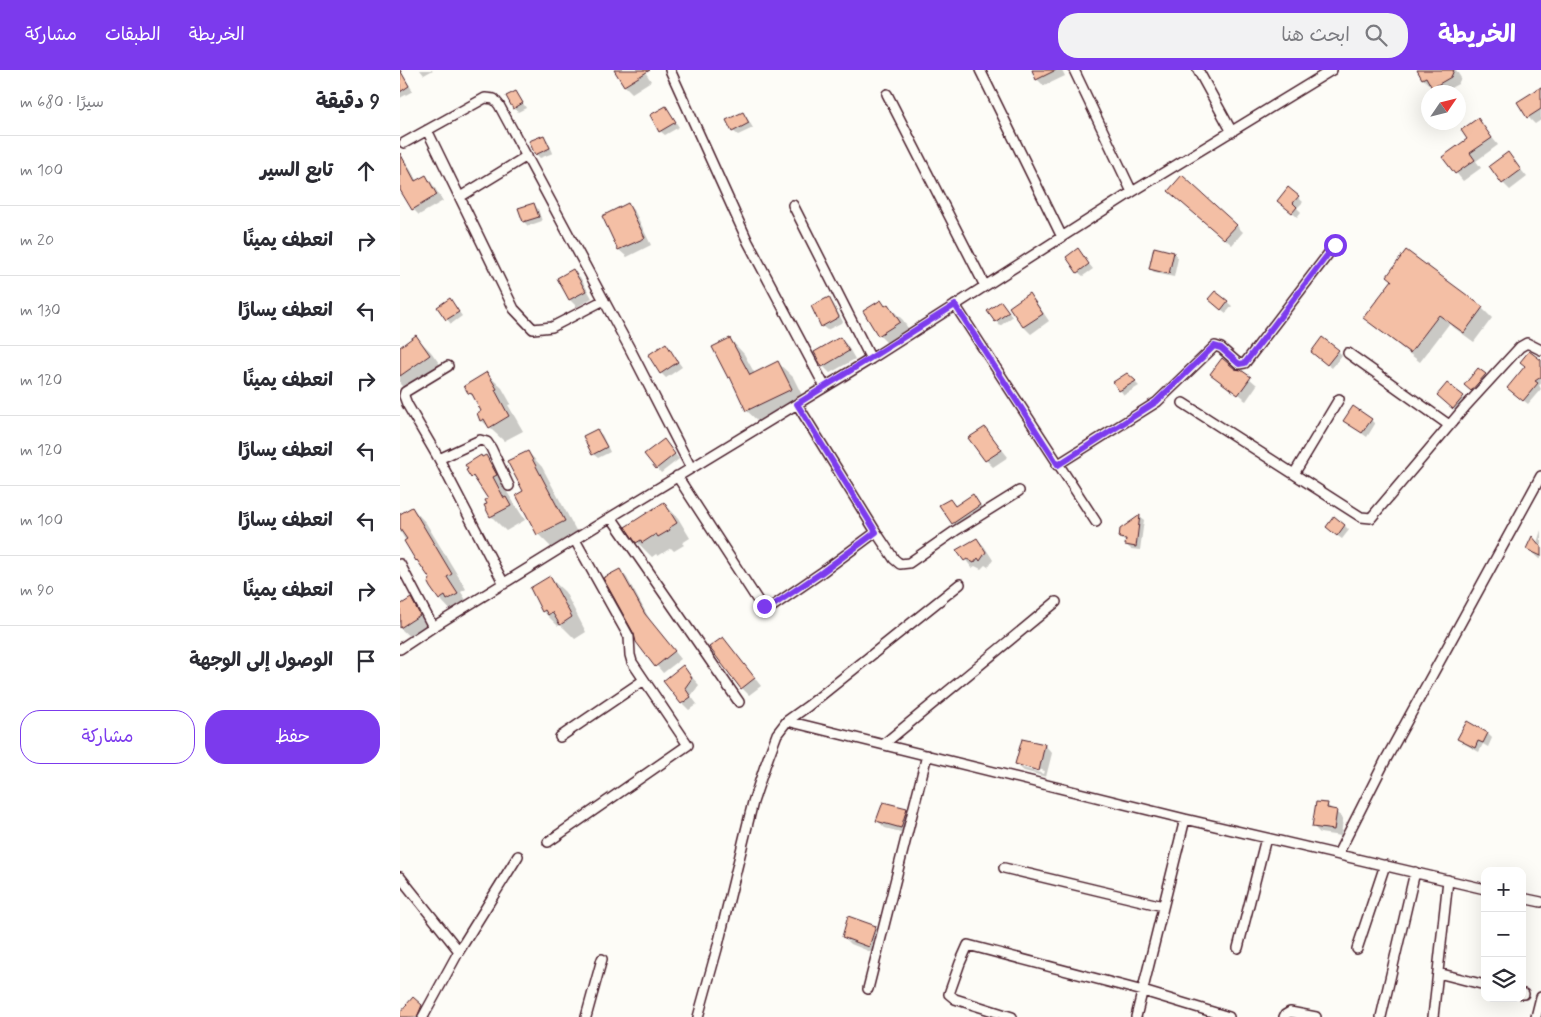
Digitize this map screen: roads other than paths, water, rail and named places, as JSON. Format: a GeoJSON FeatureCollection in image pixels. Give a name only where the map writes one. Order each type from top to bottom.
{"type":"FeatureCollection","features":[{"type":"Feature","properties":{"kind":"street"},"geometry":{"type":"LineString","coordinates":[[670,70],[748,242],[825,387]]}},
{"type":"Feature","properties":{"kind":"street"},"geometry":{"type":"LineString","coordinates":[[980,70],[1062,237]]}},
{"type":"Feature","properties":{"kind":"street"},"geometry":{"type":"LineString","coordinates":[[1074,70],[1132,192]]}},
{"type":"Feature","properties":{"kind":"street"},"geometry":{"type":"LineString","coordinates":[[1198,70],[1232,132]]}},
{"type":"Feature","properties":{"kind":"street"},"geometry":{"type":"LineString","coordinates":[[400,650],[433,627],[677,476],[871,359],[1132,192],[1332,70]]}},
{"type":"Feature","properties":{"kind":"street"},"geometry":{"type":"LineString","coordinates":[[887,94],[985,286]]}},
{"type":"Feature","properties":{"kind":"street"},"geometry":{"type":"LineString","coordinates":[[404,143],[485,98],[494,99],[527,156],[604,300],[691,468]]}},
{"type":"Feature","properties":{"kind":"street"},"geometry":{"type":"LineString","coordinates":[[427,130],[514,309],[533,329],[552,327],[604,300]]}},
{"type":"Feature","properties":{"kind":"street"},"geometry":{"type":"LineString","coordinates":[[460,197],[527,156]]}},
{"type":"Feature","properties":{"kind":"street"},"geometry":{"type":"LineString","coordinates":[[793,205],[871,359]]}},
{"type":"Feature","properties":{"kind":"street"},"geometry":{"type":"LineString","coordinates":[[1058,465],[1156,402],[1214,346],[1221,348],[1239,364],[1245,363],[1335,245]]}},
{"type":"Feature","properties":{"kind":"street"},"geometry":{"type":"LineString","coordinates":[[955,305],[1096,522]]}},
{"type":"Feature","properties":{"kind":"street"},"geometry":{"type":"LineString","coordinates":[[1182,403],[1361,517],[1371,518],[1449,426],[1520,347],[1526,343],[1541,350]]}},
{"type":"Feature","properties":{"kind":"street"},"geometry":{"type":"LineString","coordinates":[[1348,353],[1449,426]]}},
{"type":"Feature","properties":{"kind":"street"},"geometry":{"type":"LineString","coordinates":[[448,366],[406,392],[404,396],[504,584]]}},
{"type":"Feature","properties":{"kind":"street"},"geometry":{"type":"LineString","coordinates":[[1294,474],[1339,398]]}},
{"type":"Feature","properties":{"kind":"street"},"geometry":{"type":"LineString","coordinates":[[797,404],[894,560],[900,564],[909,563],[955,531],[1020,491]]}},
{"type":"Feature","properties":{"kind":"street"},"geometry":{"type":"LineString","coordinates":[[439,459],[480,440],[486,442],[491,448],[509,486]]}},
{"type":"Feature","properties":{"kind":"street"},"geometry":{"type":"LineString","coordinates":[[677,476],[750,590],[760,604],[767,608],[821,573],[876,532]]}},
{"type":"Feature","properties":{"kind":"street"},"geometry":{"type":"LineString","coordinates":[[1338,854],[1385,761],[1541,476]]}},
{"type":"Feature","properties":{"kind":"street"},"geometry":{"type":"LineString","coordinates":[[611,517],[739,702]]}},
{"type":"Feature","properties":{"kind":"street"},"geometry":{"type":"LineString","coordinates":[[548,842],[688,745],[632,662],[628,637],[575,540]]}},
{"type":"Feature","properties":{"kind":"street"},"geometry":{"type":"LineString","coordinates":[[400,564],[433,627]]}},
{"type":"Feature","properties":{"kind":"street"},"geometry":{"type":"LineString","coordinates":[[698,1017],[717,949],[753,802],[777,734],[787,721],[960,584]]}},
{"type":"Feature","properties":{"kind":"street"},"geometry":{"type":"LineString","coordinates":[[884,744],[1056,602]]}},
{"type":"Feature","properties":{"kind":"street"},"geometry":{"type":"LineString","coordinates":[[560,737],[644,680]]}},
{"type":"Feature","properties":{"kind":"street"},"geometry":{"type":"LineString","coordinates":[[787,721],[1185,819],[1481,888]]}},
{"type":"Feature","properties":{"kind":"street"},"geometry":{"type":"LineString","coordinates":[[868,989],[927,755]]}},
{"type":"Feature","properties":{"kind":"street"},"geometry":{"type":"LineString","coordinates":[[1136,1017],[1185,819]]}},
{"type":"Feature","properties":{"kind":"street"},"geometry":{"type":"LineString","coordinates":[[1238,948],[1266,838]]}},
{"type":"Feature","properties":{"kind":"street"},"geometry":{"type":"LineString","coordinates":[[424,1017],[459,951],[518,856]]}},
{"type":"Feature","properties":{"kind":"street"},"geometry":{"type":"LineString","coordinates":[[1357,949],[1385,865]]}},
{"type":"Feature","properties":{"kind":"street"},"geometry":{"type":"LineString","coordinates":[[1004,868],[1163,906]]}},
{"type":"Feature","properties":{"kind":"street"},"geometry":{"type":"LineString","coordinates":[[1382,1017],[1415,872]]}},
{"type":"Feature","properties":{"kind":"street"},"geometry":{"type":"LineString","coordinates":[[400,877],[459,951]]}},
{"type":"Feature","properties":{"kind":"street"},"geometry":{"type":"LineString","coordinates":[[1433,1017],[1448,880]]}},
{"type":"Feature","properties":{"kind":"street"},"geometry":{"type":"LineString","coordinates":[[1526,899],[1541,902]]}},
{"type":"Feature","properties":{"kind":"street"},"geometry":{"type":"LineString","coordinates":[[1012,1017],[955,999],[949,994],[968,945],[1143,991],[1229,1017]]}},
{"type":"Feature","properties":{"kind":"street"},"geometry":{"type":"LineString","coordinates":[[586,1017],[602,959]]}},
{"type":"Feature","properties":{"kind":"street"},"geometry":{"type":"LineString","coordinates":[[1438,973],[1481,984]]}},
{"type":"Feature","properties":{"kind":"street"},"geometry":{"type":"LineString","coordinates":[[1536,1017],[1541,997]]}},
{"type":"Feature","properties":{"kind":"street"},"geometry":{"type":"LineString","coordinates":[[1284,1017],[1290,1012],[1316,1017]]}}]}
